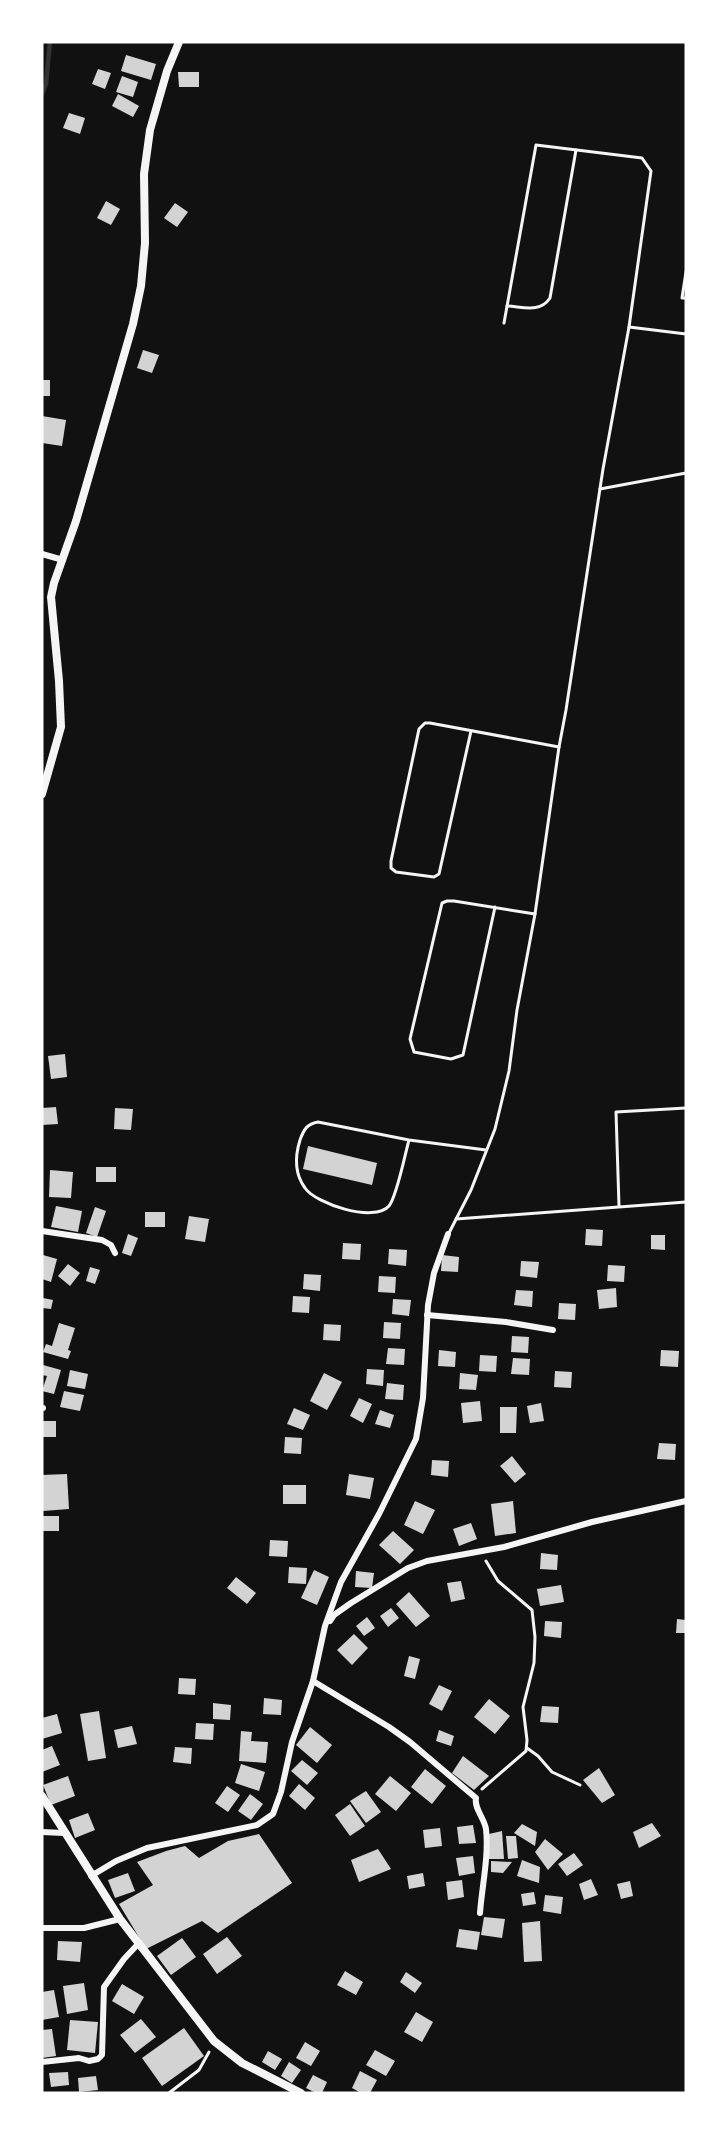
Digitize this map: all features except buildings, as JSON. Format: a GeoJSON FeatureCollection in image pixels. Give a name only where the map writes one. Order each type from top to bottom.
{"type":"FeatureCollection","features":[{"type":"Feature","properties":{"kind":"street"},"geometry":{"type":"LineString","coordinates":[[42,794],[61,727],[51,597],[76,521],[133,324],[143,265],[144,174],[150,130],[166,71],[179,42]]}},
{"type":"Feature","properties":{"kind":"street"},"geometry":{"type":"LineString","coordinates":[[42,554],[63,560]]}},
{"type":"Feature","properties":{"kind":"street"},"geometry":{"type":"LineString","coordinates":[[42,1231],[102,1240],[111,1245],[115,1253]]}},
{"type":"Feature","properties":{"kind":"street"},"geometry":{"type":"LineString","coordinates":[[91,1876],[116,1861],[147,1848],[239,1830],[267,1820],[273,1814],[292,1742],[313,1682],[326,1626],[341,1582],[379,1514],[416,1439],[423,1398],[427,1315],[434,1273],[448,1234]]}},
{"type":"Feature","properties":{"kind":"street"},"geometry":{"type":"LineString","coordinates":[[427,1315],[506,1322],[553,1330]]}},
{"type":"Feature","properties":{"kind":"street"},"geometry":{"type":"LineString","coordinates":[[326,1626],[334,1615],[351,1603],[408,1568],[427,1561],[504,1547],[592,1522],[686,1501]]}},
{"type":"Feature","properties":{"kind":"street"},"geometry":{"type":"LineString","coordinates":[[313,1682],[388,1727],[476,1798],[476,1807],[486,1828],[480,1913]]}},
{"type":"Feature","properties":{"kind":"street"},"geometry":{"type":"LineString","coordinates":[[42,1796],[120,1919],[214,2042],[242,2063],[301,2093]]}},
{"type":"Feature","properties":{"kind":"street"},"geometry":{"type":"LineString","coordinates":[[42,1832],[64,1833]]}},
{"type":"Feature","properties":{"kind":"street"},"geometry":{"type":"LineString","coordinates":[[42,1928],[84,1928],[120,1919]]}},
{"type":"Feature","properties":{"kind":"street"},"geometry":{"type":"LineString","coordinates":[[42,2062],[79,2058],[89,2061],[98,2059],[102,2055],[104,1988],[123,1959],[139,1943]]}},
{"type":"Feature","properties":{"kind":"lane"},"geometry":{"type":"LineString","coordinates":[[448,1234],[471,1190],[495,1129],[509,1071],[600,489],[629,327],[651,171],[642,158],[536,145],[504,323]]}},
{"type":"Feature","properties":{"kind":"lane"},"geometry":{"type":"LineString","coordinates":[[507,306],[540,308],[550,298],[576,150]]}},
{"type":"Feature","properties":{"kind":"lane"},"geometry":{"type":"LineString","coordinates":[[686,272],[682,298],[686,298]]}},
{"type":"Feature","properties":{"kind":"lane"},"geometry":{"type":"LineString","coordinates":[[629,327],[686,334]]}},
{"type":"Feature","properties":{"kind":"lane"},"geometry":{"type":"LineString","coordinates":[[600,489],[686,473]]}},
{"type":"Feature","properties":{"kind":"lane"},"geometry":{"type":"LineString","coordinates":[[471,730],[439,874],[434,877],[396,872],[391,868],[391,861],[419,729],[425,723],[471,730],[559,747]]}},
{"type":"Feature","properties":{"kind":"lane"},"geometry":{"type":"LineString","coordinates":[[495,907],[463,1055],[451,1059],[414,1052],[410,1039],[440,907],[447,900],[495,907],[535,914]]}},
{"type":"Feature","properties":{"kind":"lane"},"geometry":{"type":"LineString","coordinates":[[619,1206],[616,1112],[686,1108]]}},
{"type":"Feature","properties":{"kind":"lane"},"geometry":{"type":"LineString","coordinates":[[409,1140],[394,1198],[389,1207],[382,1211],[370,1212],[340,1208],[319,1201],[305,1188],[297,1170],[295,1157],[305,1129],[310,1123],[318,1122],[409,1140],[486,1150]]}},
{"type":"Feature","properties":{"kind":"lane"},"geometry":{"type":"LineString","coordinates":[[456,1219],[686,1202]]}},
{"type":"Feature","properties":{"kind":"path"},"geometry":{"type":"LineString","coordinates":[[476,1798],[524,1754],[527,1748],[523,1707],[534,1663],[532,1610],[498,1581],[480,1552]]}},
{"type":"Feature","properties":{"kind":"path"},"geometry":{"type":"LineString","coordinates":[[527,1748],[552,1772],[580,1785]]}},
{"type":"Feature","properties":{"kind":"path"},"geometry":{"type":"LineString","coordinates":[[170,2093],[199,2070],[214,2042]]}},
{"type":"Feature","properties":{"kind":"waterway"},"geometry":{"type":"LineString","coordinates":[[42,94],[46,84],[50,42]]}}]}
